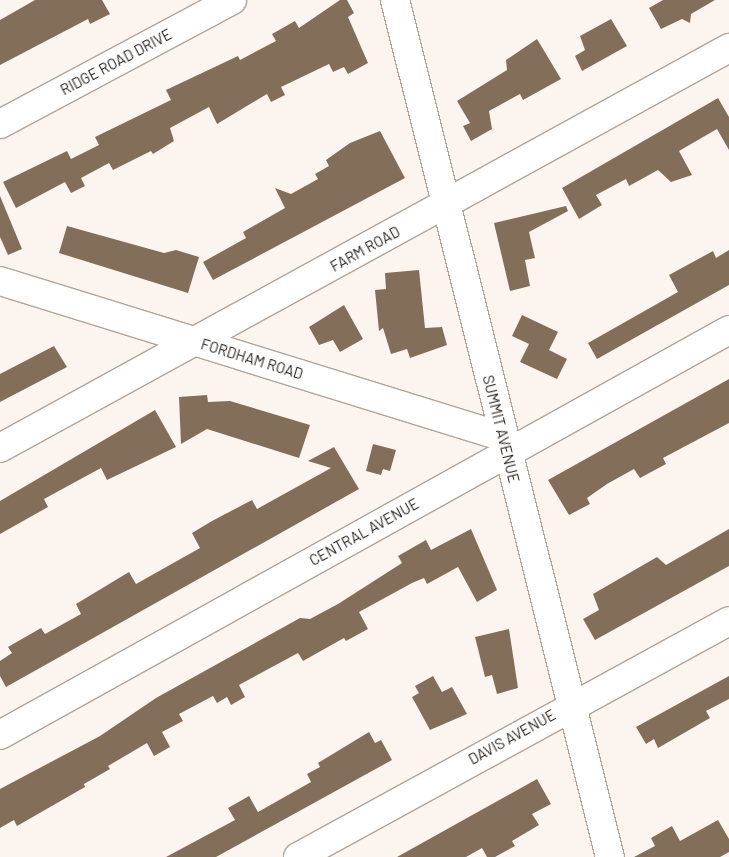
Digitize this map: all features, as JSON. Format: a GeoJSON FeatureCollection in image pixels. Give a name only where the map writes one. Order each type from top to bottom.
{"type":"FeatureCollection","features":[{"type":"Feature","properties":{"kind":"street","name":"RIDGE ROAD DRIVE"},"geometry":{"type":"LineString","coordinates":[[0,124],[232,0]]}},
{"type":"Feature","properties":{"kind":"street","name":"SUMMIT AVENUE"},"geometry":{"type":"LineString","coordinates":[[395,0],[448,203],[505,444],[610,857]]}},
{"type":"Feature","properties":{"kind":"street","name":"FARM ROAD"},"geometry":{"type":"LineString","coordinates":[[0,448],[729,48]]}},
{"type":"Feature","properties":{"kind":"street","name":"FORDHAM ROAD"},"geometry":{"type":"LineString","coordinates":[[0,281],[196,341],[505,444]]}},
{"type":"Feature","properties":{"kind":"street","name":"CENTRAL AVENUE"},"geometry":{"type":"LineString","coordinates":[[0,735],[505,444],[729,330]]}},
{"type":"Feature","properties":{"kind":"street","name":"DAVIS AVENUE"},"geometry":{"type":"LineString","coordinates":[[298,857],[571,705],[729,621]]}},
{"type":"Feature","properties":{"kind":"building"},"geometry":{"type":"Polygon","coordinates":[[[35,0],[102,0],[110,14],[90,24],[88,19],[0,65],[0,20],[35,0]]]}},
{"type":"Feature","properties":{"kind":"building"},"geometry":{"type":"Polygon","coordinates":[[[340,0],[347,0],[354,13],[348,17],[368,63],[348,74],[344,67],[333,72],[329,64],[281,87],[285,95],[271,102],[267,94],[217,124],[209,107],[170,128],[174,141],[153,154],[151,151],[113,170],[109,163],[81,178],[85,186],[71,193],[65,182],[16,208],[3,182],[67,151],[71,159],[99,145],[95,137],[171,100],[166,90],[238,56],[240,60],[276,41],[272,34],[295,21],[299,28],[340,0]]]}},
{"type":"Feature","properties":{"kind":"building"},"geometry":{"type":"Polygon","coordinates":[[[663,0],[715,0],[691,14],[690,23],[682,19],[661,29],[649,8],[663,0]]]}},
{"type":"Feature","properties":{"kind":"building"},"geometry":{"type":"Polygon","coordinates":[[[611,19],[627,46],[582,71],[575,56],[585,50],[580,36],[611,19]]]}},
{"type":"Feature","properties":{"kind":"building"},"geometry":{"type":"Polygon","coordinates":[[[537,39],[561,79],[523,100],[520,94],[489,111],[492,129],[471,141],[463,126],[470,123],[457,101],[507,70],[506,60],[537,39]]]}},
{"type":"Feature","properties":{"kind":"building"},"geometry":{"type":"Polygon","coordinates":[[[718,98],[729,117],[729,150],[717,129],[679,151],[692,175],[671,182],[658,170],[629,186],[626,179],[596,195],[602,205],[579,219],[562,188],[718,98]]]}},
{"type":"Feature","properties":{"kind":"building"},"geometry":{"type":"Polygon","coordinates":[[[380,131],[405,178],[213,280],[203,262],[246,238],[243,232],[285,208],[275,188],[291,194],[318,179],[315,174],[329,166],[326,160],[350,143],[380,131]]]}},
{"type":"Feature","properties":{"kind":"building"},"geometry":{"type":"Polygon","coordinates":[[[0,196],[22,249],[8,255],[0,237],[0,196]]]}},
{"type":"Feature","properties":{"kind":"building"},"geometry":{"type":"Polygon","coordinates":[[[566,206],[568,211],[529,232],[535,258],[525,260],[530,286],[510,291],[494,223],[566,206]]]}},
{"type":"Feature","properties":{"kind":"building"},"geometry":{"type":"Polygon","coordinates":[[[67,226],[164,253],[176,250],[199,257],[188,293],[59,253],[67,226]]]}},
{"type":"Feature","properties":{"kind":"building"},"geometry":{"type":"Polygon","coordinates":[[[729,250],[729,285],[597,359],[588,343],[678,292],[669,275],[713,251],[716,258],[729,250]]]}},
{"type":"Feature","properties":{"kind":"building"},"geometry":{"type":"Polygon","coordinates":[[[419,270],[425,328],[442,327],[447,345],[410,358],[407,349],[391,354],[383,328],[379,331],[375,290],[386,289],[385,273],[419,270]]]}},
{"type":"Feature","properties":{"kind":"building"},"geometry":{"type":"Polygon","coordinates":[[[344,305],[363,339],[340,352],[333,340],[319,345],[309,327],[344,305]]]}},
{"type":"Feature","properties":{"kind":"building"},"geometry":{"type":"Polygon","coordinates":[[[522,315],[558,332],[549,350],[567,359],[557,379],[520,362],[529,344],[512,336],[522,315]]]}},
{"type":"Feature","properties":{"kind":"building"},"geometry":{"type":"Polygon","coordinates":[[[54,346],[67,367],[0,402],[0,374],[54,346]]]}},
{"type":"Feature","properties":{"kind":"building"},"geometry":{"type":"Polygon","coordinates":[[[729,379],[729,423],[663,458],[666,464],[640,478],[634,469],[607,484],[587,498],[590,504],[569,515],[548,480],[729,379]]]}},
{"type":"Feature","properties":{"kind":"building"},"geometry":{"type":"Polygon","coordinates":[[[207,395],[208,402],[230,401],[310,425],[299,458],[207,429],[181,444],[179,397],[207,395]]]}},
{"type":"Feature","properties":{"kind":"building"},"geometry":{"type":"Polygon","coordinates":[[[155,410],[176,447],[107,480],[101,468],[44,499],[48,507],[0,534],[0,501],[155,410]]]}},
{"type":"Feature","properties":{"kind":"building"},"geometry":{"type":"Polygon","coordinates":[[[373,444],[396,450],[390,471],[383,469],[381,475],[366,471],[373,444]]]}},
{"type":"Feature","properties":{"kind":"building"},"geometry":{"type":"Polygon","coordinates":[[[334,447],[359,489],[6,687],[0,676],[0,661],[12,653],[8,647],[41,628],[45,634],[81,614],[76,604],[129,572],[136,584],[200,548],[192,533],[212,521],[252,500],[257,509],[331,468],[308,461],[334,447]]]}},
{"type":"Feature","properties":{"kind":"building"},"geometry":{"type":"Polygon","coordinates":[[[471,529],[497,590],[477,602],[458,567],[427,584],[424,578],[412,583],[359,612],[368,629],[346,641],[344,638],[303,661],[298,653],[239,685],[245,697],[231,705],[227,697],[217,703],[213,696],[179,714],[183,721],[162,732],[170,747],[154,756],[147,743],[108,766],[110,769],[84,784],[85,787],[17,826],[14,820],[0,828],[0,789],[100,736],[156,698],[300,618],[310,619],[338,604],[402,563],[398,556],[426,540],[431,550],[471,529]]]}},
{"type":"Feature","properties":{"kind":"building"},"geometry":{"type":"Polygon","coordinates":[[[729,529],[729,566],[595,640],[583,619],[599,610],[593,594],[657,557],[666,565],[729,529]]]}},
{"type":"Feature","properties":{"kind":"building"},"geometry":{"type":"Polygon","coordinates":[[[509,629],[518,688],[497,694],[492,675],[485,677],[475,637],[509,629]]]}},
{"type":"Feature","properties":{"kind":"building"},"geometry":{"type":"Polygon","coordinates":[[[433,676],[442,692],[452,687],[467,714],[430,730],[412,697],[419,693],[415,686],[433,676]]]}},
{"type":"Feature","properties":{"kind":"building"},"geometry":{"type":"Polygon","coordinates":[[[729,676],[729,699],[706,711],[710,718],[658,748],[654,739],[646,744],[636,727],[729,676]]]}},
{"type":"Feature","properties":{"kind":"building"},"geometry":{"type":"Polygon","coordinates":[[[369,732],[375,743],[381,740],[392,760],[216,857],[166,857],[235,820],[228,808],[249,796],[258,812],[311,782],[307,774],[320,767],[318,763],[369,732]]]}},
{"type":"Feature","properties":{"kind":"building"},"geometry":{"type":"Polygon","coordinates":[[[537,779],[551,804],[532,814],[539,825],[512,841],[515,846],[495,857],[487,857],[482,848],[466,857],[397,857],[537,779]]]}},
{"type":"Feature","properties":{"kind":"building"},"geometry":{"type":"Polygon","coordinates":[[[718,820],[729,839],[729,852],[720,857],[634,857],[655,846],[651,838],[672,826],[680,841],[718,820]]]}}]}
